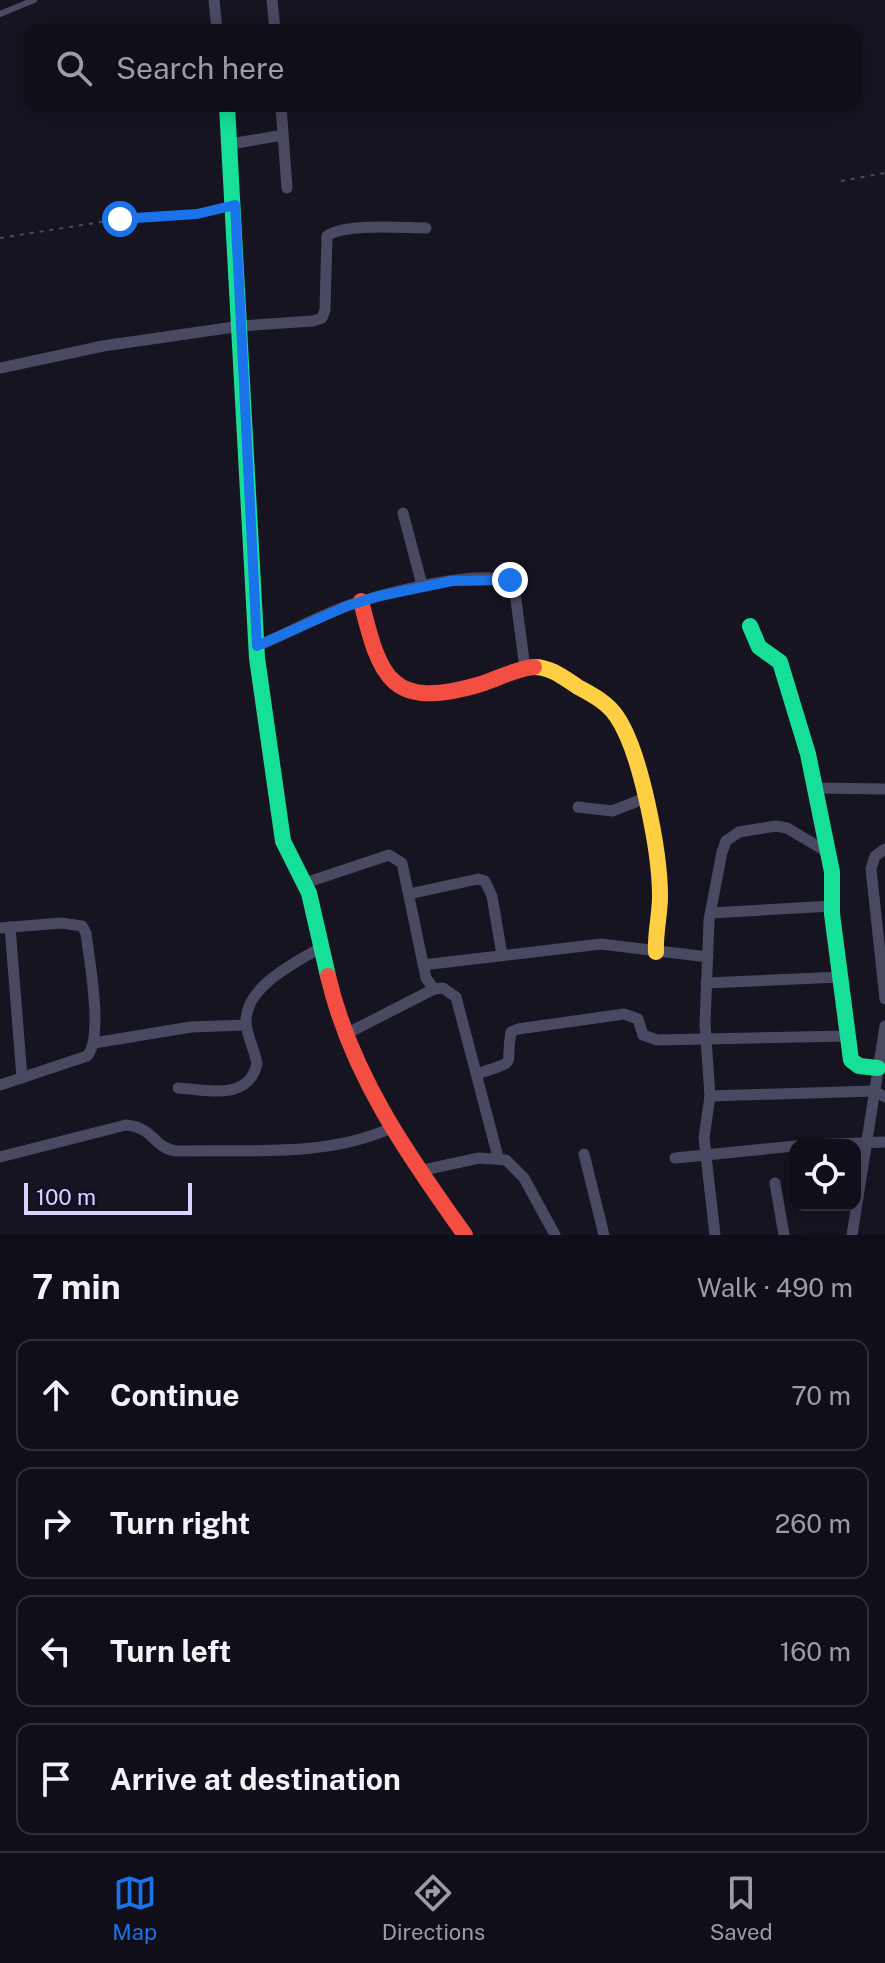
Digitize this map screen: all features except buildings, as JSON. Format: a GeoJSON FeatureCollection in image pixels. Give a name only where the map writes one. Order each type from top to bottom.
{"type":"FeatureCollection","features":[{"type":"Feature","properties":{"kind":"street"},"geometry":{"type":"LineString","coordinates":[[214,0],[216,24]]}},
{"type":"Feature","properties":{"kind":"street"},"geometry":{"type":"LineString","coordinates":[[272,0],[274,24]]}},
{"type":"Feature","properties":{"kind":"street"},"geometry":{"type":"LineString","coordinates":[[228,112],[257,646],[283,841],[305,883],[344,1035],[370,1093],[419,1171],[465,1235]]}},
{"type":"Feature","properties":{"kind":"street"},"geometry":{"type":"LineString","coordinates":[[281,112],[287,188]]}},
{"type":"Feature","properties":{"kind":"street"},"geometry":{"type":"LineString","coordinates":[[231,144],[283,135]]}},
{"type":"Feature","properties":{"kind":"street"},"geometry":{"type":"LineString","coordinates":[[0,368],[60,353],[241,326],[299,324],[322,318],[325,310],[324,244],[333,232],[426,228]]}},
{"type":"Feature","properties":{"kind":"street"},"geometry":{"type":"LineString","coordinates":[[403,513],[422,585]]}},
{"type":"Feature","properties":{"kind":"street"},"geometry":{"type":"LineString","coordinates":[[257,646],[361,601],[422,585],[501,577],[510,580],[516,592],[525,668]]}},
{"type":"Feature","properties":{"kind":"street"},"geometry":{"type":"LineString","coordinates":[[361,601],[382,672],[408,689],[433,691],[466,687],[525,668],[550,670],[607,703],[629,741],[643,799],[660,886],[654,927],[656,952]]}},
{"type":"Feature","properties":{"kind":"street"},"geometry":{"type":"LineString","coordinates":[[750,626],[759,647],[774,656],[784,672],[815,788],[829,853],[832,906],[851,1060],[859,1066],[878,1068]]}},
{"type":"Feature","properties":{"kind":"street"},"geometry":{"type":"LineString","coordinates":[[815,788],[885,789]]}},
{"type":"Feature","properties":{"kind":"street"},"geometry":{"type":"LineString","coordinates":[[578,807],[612,811],[643,799]]}},
{"type":"Feature","properties":{"kind":"street"},"geometry":{"type":"LineString","coordinates":[[715,1235],[706,1153],[705,1123],[710,1096],[706,983],[711,913],[722,852],[731,836],[751,828],[776,826],[787,828],[829,853]]}},
{"type":"Feature","properties":{"kind":"street"},"geometry":{"type":"LineString","coordinates":[[885,849],[875,856],[871,869],[885,999]]}},
{"type":"Feature","properties":{"kind":"street"},"geometry":{"type":"LineString","coordinates":[[305,883],[389,855],[402,863],[423,965],[429,986],[434,989]]}},
{"type":"Feature","properties":{"kind":"street"},"geometry":{"type":"LineString","coordinates":[[409,894],[478,879],[485,881],[492,896],[502,955]]}},
{"type":"Feature","properties":{"kind":"street"},"geometry":{"type":"LineString","coordinates":[[711,913],[832,906]]}},
{"type":"Feature","properties":{"kind":"street"},"geometry":{"type":"LineString","coordinates":[[0,1085],[22,1078],[87,1056],[94,1043],[86,933],[82,926],[61,923],[5,927],[22,1078]]}},
{"type":"Feature","properties":{"kind":"street"},"geometry":{"type":"LineString","coordinates":[[423,965],[601,944],[708,957]]}},
{"type":"Feature","properties":{"kind":"street"},"geometry":{"type":"LineString","coordinates":[[178,1088],[233,1091],[246,1085],[257,1064],[246,1025],[249,1008],[270,981],[320,948]]}},
{"type":"Feature","properties":{"kind":"street"},"geometry":{"type":"LineString","coordinates":[[706,983],[840,977]]}},
{"type":"Feature","properties":{"kind":"street"},"geometry":{"type":"LineString","coordinates":[[344,1035],[434,989],[443,988],[456,997],[498,1157]]}},
{"type":"Feature","properties":{"kind":"street"},"geometry":{"type":"LineString","coordinates":[[477,1074],[512,1059],[511,1032],[518,1029],[624,1014],[638,1019],[647,1038],[848,1036]]}},
{"type":"Feature","properties":{"kind":"street"},"geometry":{"type":"LineString","coordinates":[[94,1043],[191,1027],[246,1025]]}},
{"type":"Feature","properties":{"kind":"street"},"geometry":{"type":"LineString","coordinates":[[852,1235],[865,1142],[880,1094],[878,1068],[885,1026]]}},
{"type":"Feature","properties":{"kind":"street"},"geometry":{"type":"LineString","coordinates":[[710,1096],[880,1094]]}},
{"type":"Feature","properties":{"kind":"street"},"geometry":{"type":"LineString","coordinates":[[0,1157],[126,1125],[146,1129],[160,1145],[177,1151],[320,1148],[357,1142],[391,1128]]}},
{"type":"Feature","properties":{"kind":"street"},"geometry":{"type":"LineString","coordinates":[[861,1142],[885,1142]]}},
{"type":"Feature","properties":{"kind":"street"},"geometry":{"type":"LineString","coordinates":[[675,1158],[789,1146]]}},
{"type":"Feature","properties":{"kind":"street"},"geometry":{"type":"LineString","coordinates":[[584,1154],[604,1235]]}},
{"type":"Feature","properties":{"kind":"street"},"geometry":{"type":"LineString","coordinates":[[419,1171],[498,1157],[506,1160],[524,1178],[555,1235]]}},
{"type":"Feature","properties":{"kind":"street"},"geometry":{"type":"LineString","coordinates":[[775,1183],[784,1235]]}},
{"type":"Feature","properties":{"kind":"lane"},"geometry":{"type":"LineString","coordinates":[[0,14],[34,0]]}},
{"type":"Feature","properties":{"kind":"path"},"geometry":{"type":"LineString","coordinates":[[841,181],[885,173]]}},
{"type":"Feature","properties":{"kind":"path"},"geometry":{"type":"LineString","coordinates":[[0,238],[120,219],[197,214],[235,205]]}},
{"type":"Feature","properties":{"kind":"traffic: fast"},"geometry":{"type":"LineString","coordinates":[[227,112],[257,658],[283,841],[309,893],[328,976]]}},
{"type":"Feature","properties":{"kind":"traffic: fast"},"geometry":{"type":"LineString","coordinates":[[750,626],[759,647],[780,662],[808,754],[832,872],[832,914],[851,1060],[859,1066],[878,1068]]}},
{"type":"Feature","properties":{"kind":"traffic: slow"},"geometry":{"type":"LineString","coordinates":[[534,667],[557,674],[600,700],[617,717],[626,733],[648,804],[657,855],[660,896],[656,952]]}},
{"type":"Feature","properties":{"kind":"traffic: jam"},"geometry":{"type":"LineString","coordinates":[[361,601],[383,668],[394,682],[408,690],[427,693],[450,691],[534,667]]}},
{"type":"Feature","properties":{"kind":"traffic: jam"},"geometry":{"type":"LineString","coordinates":[[328,976],[338,1012],[366,1080],[402,1143],[465,1235]]}},
{"type":"Feature","properties":{"kind":"route"},"geometry":{"type":"LineString","coordinates":[[120,219],[214,212],[235,205],[257,646],[347,606],[379,596],[452,581],[501,577],[510,580]]}}]}
